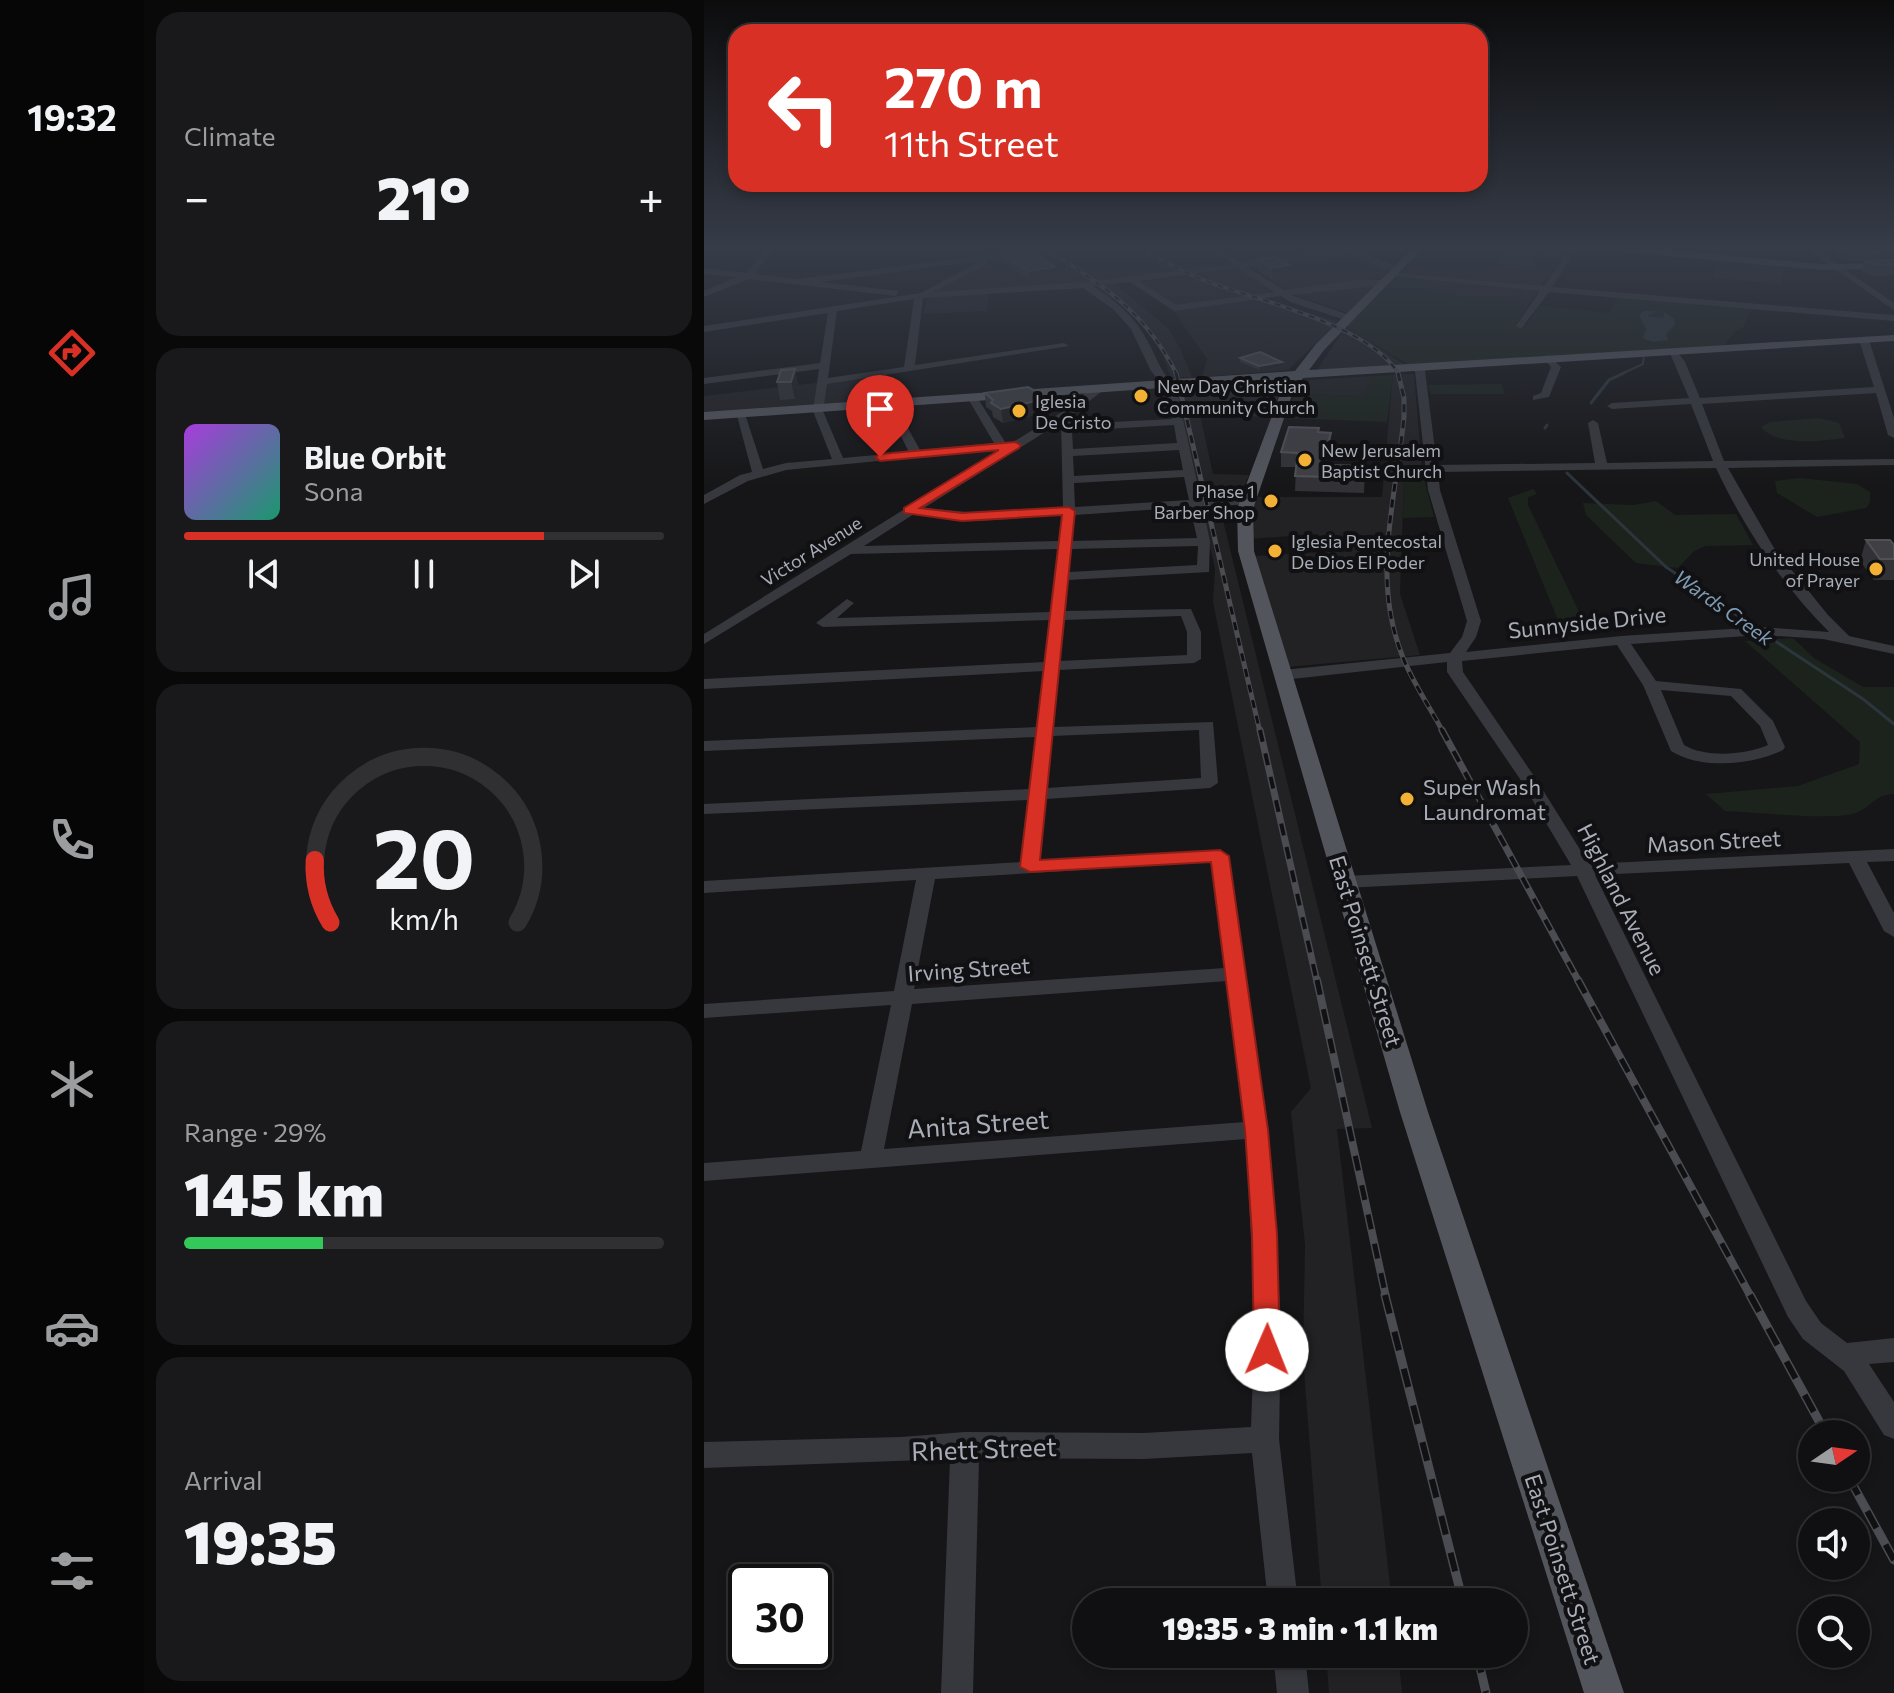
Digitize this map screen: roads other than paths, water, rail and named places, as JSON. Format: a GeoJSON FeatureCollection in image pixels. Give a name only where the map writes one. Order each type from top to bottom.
{"type":"FeatureCollection","features":[{"type":"Feature","properties":{"kind":"main road","name":"East Poinsett Street"},"geometry":{"type":"LineString","coordinates":[[1340,328],[1297,375],[1283,401],[1243,524],[1246,551],[1414,1112],[1604,1693]]}},
{"type":"Feature","properties":{"kind":"main road"},"geometry":{"type":"LineString","coordinates":[[704,416],[1162,383],[1894,338]]}},
{"type":"Feature","properties":{"kind":"street"},"geometry":{"type":"LineString","coordinates":[[830,328],[818,407],[839,461]]}},
{"type":"Feature","properties":{"kind":"street"},"geometry":{"type":"LineString","coordinates":[[909,370],[915,328]]}},
{"type":"Feature","properties":{"kind":"street"},"geometry":{"type":"LineString","coordinates":[[1062,576],[1204,569],[1204,542],[1171,388],[1162,383],[1136,328]]}},
{"type":"Feature","properties":{"kind":"street"},"geometry":{"type":"LineString","coordinates":[[1864,340],[1894,435]]}},
{"type":"Feature","properties":{"kind":"street"},"geometry":{"type":"LineString","coordinates":[[823,382],[1064,346]]}},
{"type":"Feature","properties":{"kind":"street"},"geometry":{"type":"LineString","coordinates":[[1674,351],[1720,465],[1780,566],[1808,604],[1844,639]]}},
{"type":"Feature","properties":{"kind":"street"},"geometry":{"type":"LineString","coordinates":[[1537,398],[1545,395],[1555,375],[1556,367],[1548,358]]}},
{"type":"Feature","properties":{"kind":"street"},"geometry":{"type":"LineString","coordinates":[[704,381],[825,365]]}},
{"type":"Feature","properties":{"kind":"street"},"geometry":{"type":"LineString","coordinates":[[1422,367],[1434,490],[1474,621],[1469,637],[1454,658]]}},
{"type":"Feature","properties":{"kind":"street","name":"Victor Avenue"},"geometry":{"type":"LineString","coordinates":[[704,640],[1008,445],[1066,421],[1096,392],[1095,388]]}},
{"type":"Feature","properties":{"kind":"street"},"geometry":{"type":"LineString","coordinates":[[1612,406],[1880,390]]}},
{"type":"Feature","properties":{"kind":"street"},"geometry":{"type":"LineString","coordinates":[[972,397],[1008,445]]}},
{"type":"Feature","properties":{"kind":"street"},"geometry":{"type":"LineString","coordinates":[[889,403],[916,453]]}},
{"type":"Feature","properties":{"kind":"street"},"geometry":{"type":"LineString","coordinates":[[740,414],[758,473]]}},
{"type":"Feature","properties":{"kind":"street"},"geometry":{"type":"LineString","coordinates":[[1030,867],[1069,511],[1066,421],[1176,422]]}},
{"type":"Feature","properties":{"kind":"street"},"geometry":{"type":"LineString","coordinates":[[1593,423],[1602,467]]}},
{"type":"Feature","properties":{"kind":"street"},"geometry":{"type":"LineString","coordinates":[[704,500],[758,473],[839,461],[1008,445]]}},
{"type":"Feature","properties":{"kind":"street"},"geometry":{"type":"LineString","coordinates":[[1067,453],[1182,446]]}},
{"type":"Feature","properties":{"kind":"street"},"geometry":{"type":"LineString","coordinates":[[1431,469],[1894,462]]}},
{"type":"Feature","properties":{"kind":"street"},"geometry":{"type":"LineString","coordinates":[[1068,480],[1188,473]]}},
{"type":"Feature","properties":{"kind":"street"},"geometry":{"type":"LineString","coordinates":[[908,510],[962,517],[1249,500]]}},
{"type":"Feature","properties":{"kind":"street"},"geometry":{"type":"LineString","coordinates":[[845,550],[1204,542]]}},
{"type":"Feature","properties":{"kind":"street"},"geometry":{"type":"LineString","coordinates":[[704,684],[1194,659],[1194,632],[1186,612],[823,623],[847,603]]}},
{"type":"Feature","properties":{"kind":"street","name":"Sunnyside Drive"},"geometry":{"type":"LineString","coordinates":[[1283,675],[1621,640],[1755,631],[1844,639],[1894,650]]}},
{"type":"Feature","properties":{"kind":"street"},"geometry":{"type":"LineString","coordinates":[[1621,640],[1651,685],[1677,748],[1682,753],[1730,756],[1766,753],[1777,747],[1767,724],[1736,692],[1651,685]]}},
{"type":"Feature","properties":{"kind":"street","name":"Highland Avenue"},"geometry":{"type":"LineString","coordinates":[[1454,658],[1455,672],[1528,779],[1584,872],[1797,1309],[1812,1331],[1845,1355],[1894,1426]]}},
{"type":"Feature","properties":{"kind":"street"},"geometry":{"type":"LineString","coordinates":[[704,746],[1207,725],[1210,783],[704,809]]}},
{"type":"Feature","properties":{"kind":"street","name":"Mason Street"},"geometry":{"type":"LineString","coordinates":[[1345,882],[1894,855]]}},
{"type":"Feature","properties":{"kind":"street"},"geometry":{"type":"LineString","coordinates":[[704,887],[1220,856],[1257,1130],[1268,1320],[1265,1439],[1281,1588]]}},
{"type":"Feature","properties":{"kind":"street"},"geometry":{"type":"LineString","coordinates":[[1856,858],[1894,931]]}},
{"type":"Feature","properties":{"kind":"street"},"geometry":{"type":"LineString","coordinates":[[871,1159],[927,872]]}},
{"type":"Feature","properties":{"kind":"street","name":"Irving Street"},"geometry":{"type":"LineString","coordinates":[[704,1011],[1237,974]]}},
{"type":"Feature","properties":{"kind":"street","name":"Anita Street"},"geometry":{"type":"LineString","coordinates":[[704,1172],[1257,1130]]}},
{"type":"Feature","properties":{"kind":"street"},"geometry":{"type":"LineString","coordinates":[[1845,1355],[1894,1350]]}},
{"type":"Feature","properties":{"kind":"street","name":"Rhett Street"},"geometry":{"type":"LineString","coordinates":[[704,1455],[901,1450],[965,1445],[1144,1446],[1265,1439]]}},
{"type":"Feature","properties":{"kind":"street"},"geometry":{"type":"LineString","coordinates":[[957,1693],[965,1445]]}},
{"type":"Feature","properties":{"kind":"street"},"geometry":{"type":"LineString","coordinates":[[1290,1668],[1293,1693]]}},
{"type":"Feature","properties":{"kind":"waterway","name":"Wards Creek"},"geometry":{"type":"LineString","coordinates":[[1619,375],[1643,364],[1644,356]]}},
{"type":"Feature","properties":{"kind":"waterway","name":"Wards Creek"},"geometry":{"type":"LineString","coordinates":[[1591,403],[1609,380],[1624,373]]}},
{"type":"Feature","properties":{"kind":"waterway","name":"Wards Creek"},"geometry":{"type":"LineString","coordinates":[[1567,473],[1666,567],[1756,628]]}},
{"type":"Feature","properties":{"kind":"waterway","name":"Wards Creek"},"geometry":{"type":"LineString","coordinates":[[1763,633],[1863,699],[1894,724]]}},
{"type":"Feature","properties":{"kind":"railway"},"geometry":{"type":"LineString","coordinates":[[1146,328],[1176,373]]}},
{"type":"Feature","properties":{"kind":"railway"},"geometry":{"type":"LineString","coordinates":[[1339,328],[1385,357],[1398,374]]}},
{"type":"Feature","properties":{"kind":"railway"},"geometry":{"type":"LineString","coordinates":[[1176,373],[1260,732]]}},
{"type":"Feature","properties":{"kind":"railway"},"geometry":{"type":"LineString","coordinates":[[1398,374],[1404,398],[1404,417],[1388,537],[1388,596],[1402,655],[1443,732]]}},
{"type":"Feature","properties":{"kind":"railway"},"geometry":{"type":"LineString","coordinates":[[1260,730],[1317,982]]}},
{"type":"Feature","properties":{"kind":"railway"},"geometry":{"type":"LineString","coordinates":[[1442,730],[1579,982]]}},
{"type":"Feature","properties":{"kind":"railway"},"geometry":{"type":"LineString","coordinates":[[1317,980],[1386,1297]]}},
{"type":"Feature","properties":{"kind":"railway"},"geometry":{"type":"LineString","coordinates":[[1578,980],[1751,1297]]}},
{"type":"Feature","properties":{"kind":"railway"},"geometry":{"type":"LineString","coordinates":[[1385,1295],[1459,1588]]}},
{"type":"Feature","properties":{"kind":"railway"},"geometry":{"type":"LineString","coordinates":[[1750,1295],[1818,1420]]}},
{"type":"Feature","properties":{"kind":"railway"},"geometry":{"type":"LineString","coordinates":[[1857,1492],[1894,1560]]}},
{"type":"Feature","properties":{"kind":"railway"},"geometry":{"type":"LineString","coordinates":[[1480,1668],[1486,1693]]}},
{"type":"Feature","properties":{"kind":"place","name":"New Day Christian Community Church"},"geometry":{"type":"Point","coordinates":[1141,396]}},
{"type":"Feature","properties":{"kind":"place","name":"Iglesia De Cristo"},"geometry":{"type":"Point","coordinates":[1019,411]}},
{"type":"Feature","properties":{"kind":"place","name":"New Jerusalem Baptist Church"},"geometry":{"type":"Point","coordinates":[1305,460]}},
{"type":"Feature","properties":{"kind":"place","name":"Phase 1 Barber Shop"},"geometry":{"type":"Point","coordinates":[1271,501]}},
{"type":"Feature","properties":{"kind":"place","name":"Iglesia Pentecostal De Dios El Poder"},"geometry":{"type":"Point","coordinates":[1275,551]}},
{"type":"Feature","properties":{"kind":"place","name":"United House of Prayer"},"geometry":{"type":"Point","coordinates":[1876,569]}},
{"type":"Feature","properties":{"kind":"place","name":"Super Wash Laundromat"},"geometry":{"type":"Point","coordinates":[1407,799]}}]}
